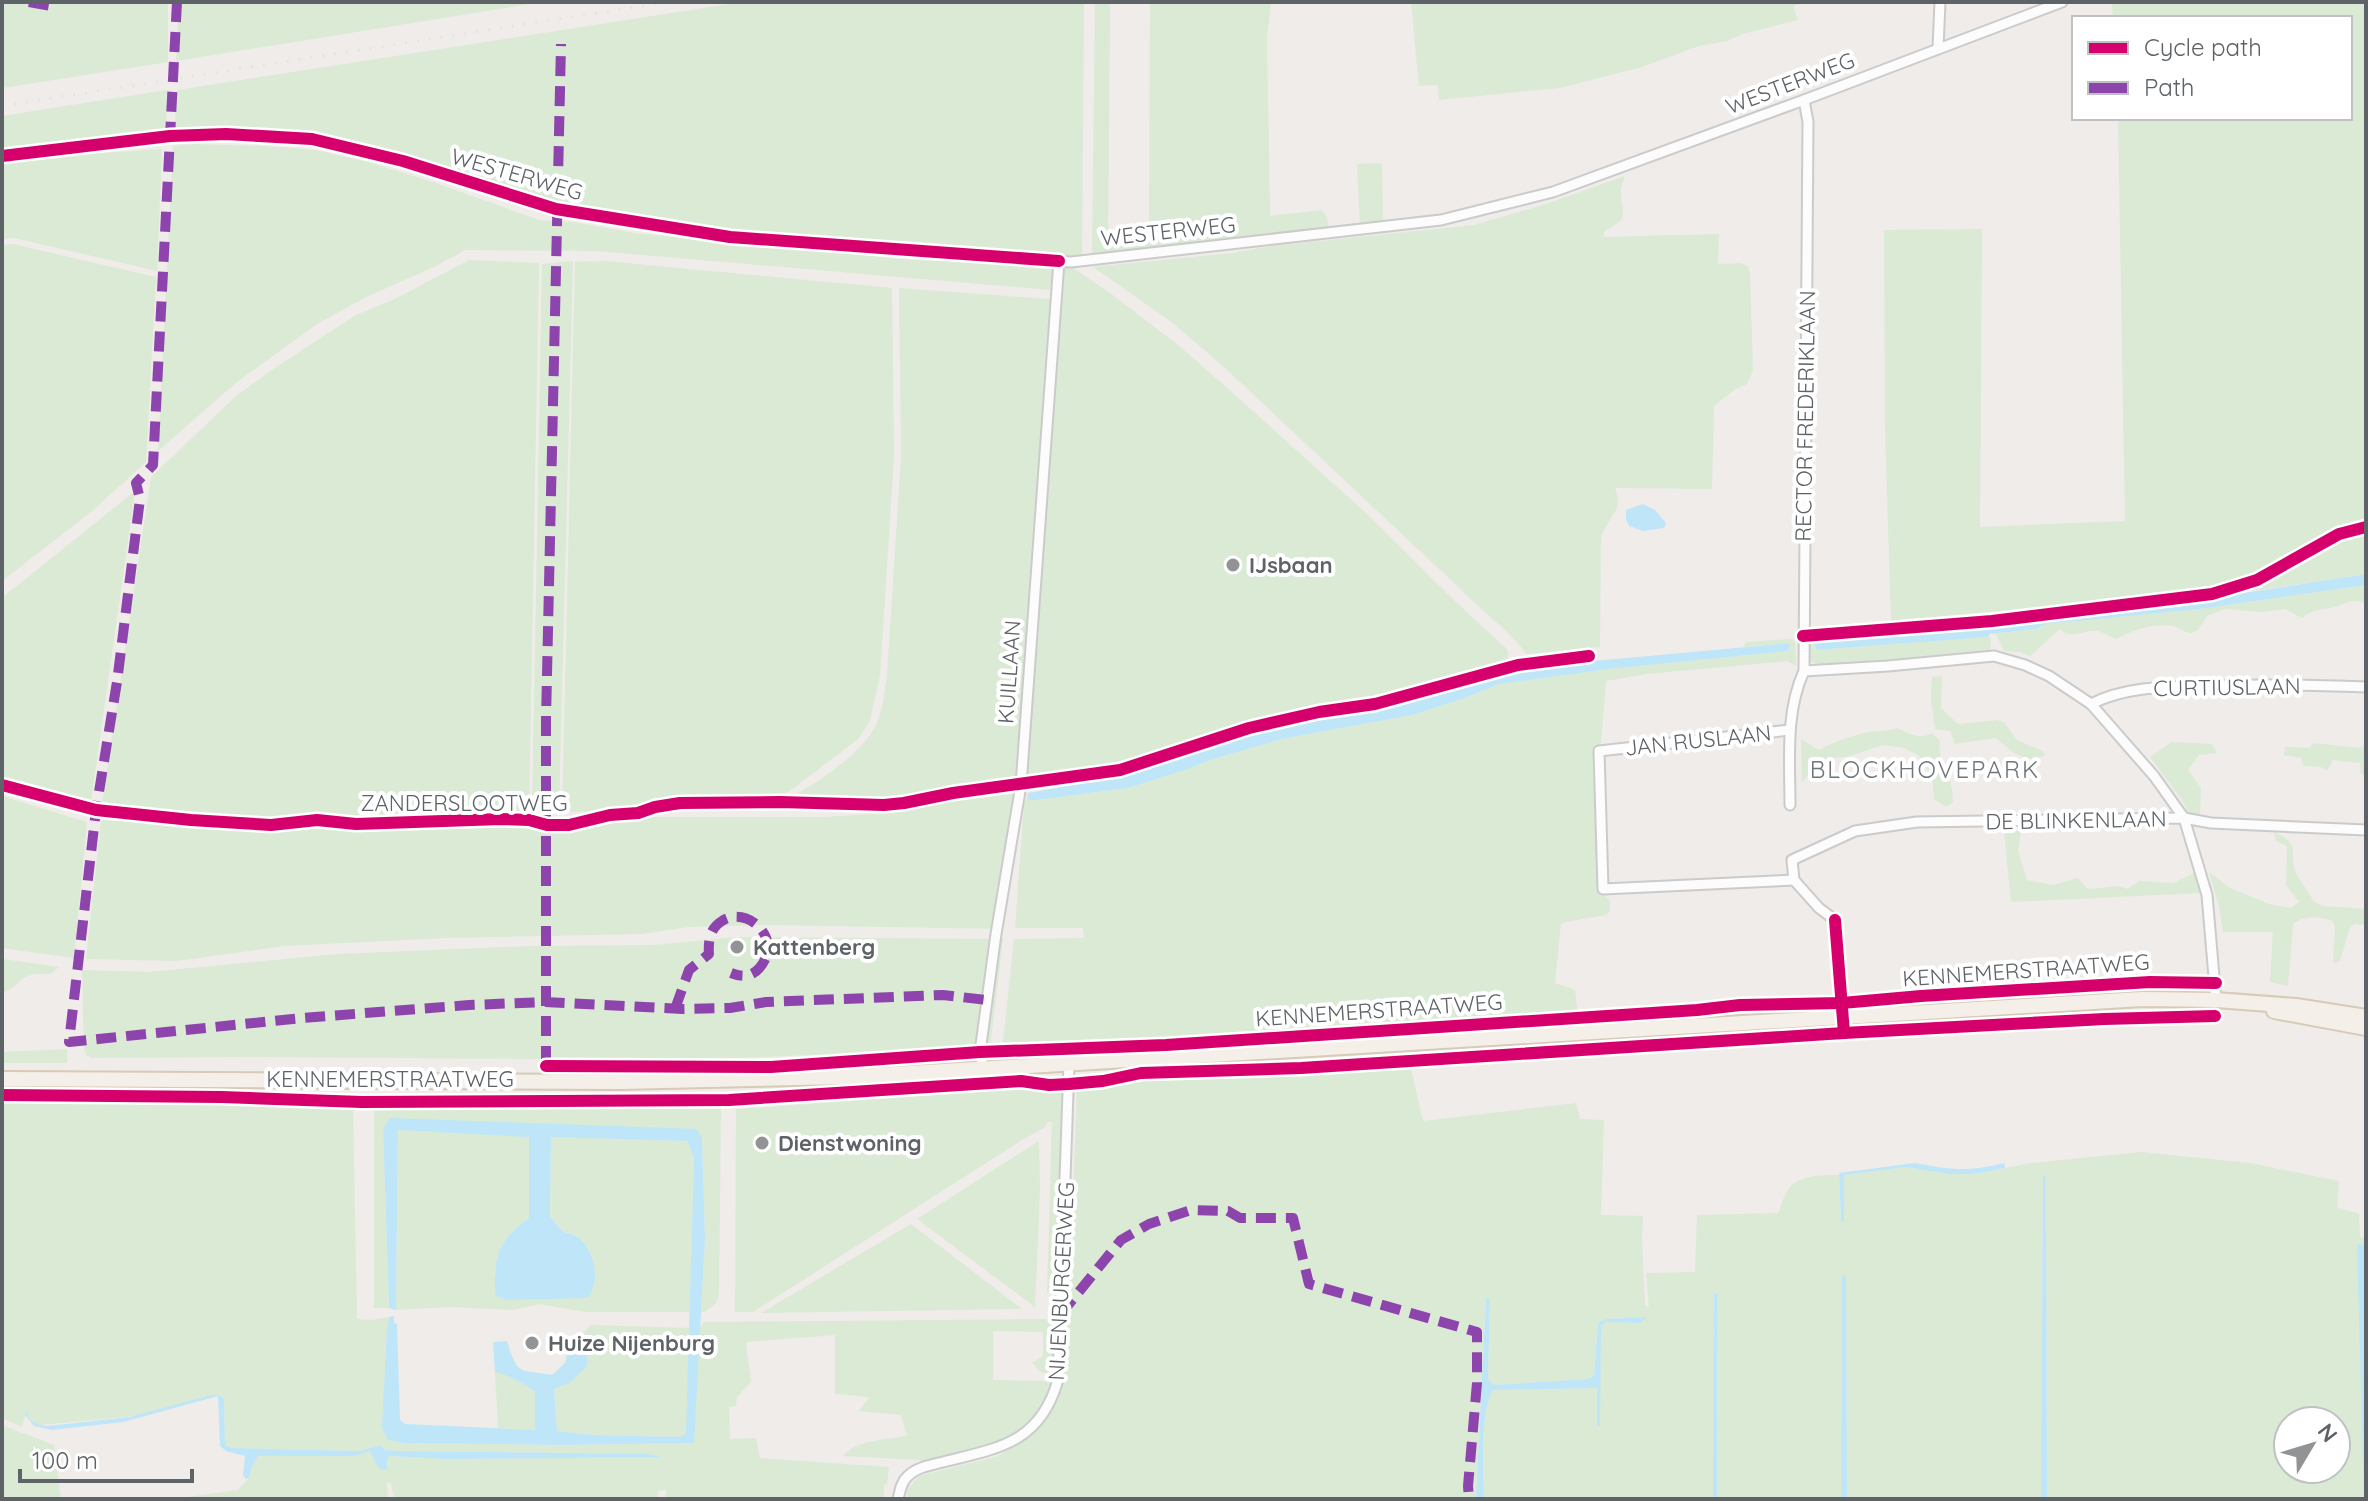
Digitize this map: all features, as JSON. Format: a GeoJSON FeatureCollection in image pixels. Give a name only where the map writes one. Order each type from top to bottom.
{"type":"FeatureCollection","features":[{"type":"Feature","properties":{"kind":"main road","name":"KENNEMERSTRAATWEG"},"geometry":{"type":"LineString","coordinates":[[2,1079],[620,1082],[845,1077],[2142,999],[2296,1006],[2366,1017]]}},
{"type":"Feature","properties":{"kind":"main road","name":"KENNEMERSTRAATWEG"},"geometry":{"type":"LineString","coordinates":[[2243,1003],[2297,1017],[2366,1028]]}},
{"type":"Feature","properties":{"kind":"street"},"geometry":{"type":"LineString","coordinates":[[1938,48],[1940,2]]}},
{"type":"Feature","properties":{"kind":"street","name":"WESTERWEG"},"geometry":{"type":"LineString","coordinates":[[1059,261],[1441,220],[1553,192],[2062,2]]}},
{"type":"Feature","properties":{"kind":"street","name":"RECTOR FREDERIKLAAN"},"geometry":{"type":"LineString","coordinates":[[1790,805],[1790,730],[1798,685],[1804,671],[1808,122],[1804,100]]}},
{"type":"Feature","properties":{"kind":"street","name":"KUILLAAN"},"geometry":{"type":"LineString","coordinates":[[983,1068],[980,1052],[1021,785],[1059,261]]}},
{"type":"Feature","properties":{"kind":"street"},"geometry":{"type":"LineString","coordinates":[[1804,671],[1994,656],[2049,676],[2091,704],[2154,776],[2184,818],[2207,895],[2216,1000]]}},
{"type":"Feature","properties":{"kind":"street","name":"CURTIUSLAAN"},"geometry":{"type":"LineString","coordinates":[[2091,704],[2108,696],[2144,688],[2273,684],[2366,687]]}},
{"type":"Feature","properties":{"kind":"street","name":"JAN RUSLAAN"},"geometry":{"type":"LineString","coordinates":[[1790,730],[1599,751],[1603,889],[1794,880]]}},
{"type":"Feature","properties":{"kind":"street","name":"DE BLINKENLAAN"},"geometry":{"type":"LineString","coordinates":[[1794,880],[1792,860],[1855,831],[1917,822],[2184,818],[2211,823],[2366,830]]}},
{"type":"Feature","properties":{"kind":"street"},"geometry":{"type":"LineString","coordinates":[[1794,880],[1819,908],[1835,920]]}},
{"type":"Feature","properties":{"kind":"street","name":"NIJENBURGERWEG"},"geometry":{"type":"LineString","coordinates":[[898,1499],[904,1481],[916,1471],[1017,1440],[1042,1416],[1054,1394],[1058,1380],[1069,1063]]}},
{"type":"Feature","properties":{"kind":"green space"},"geometry":{"type":"Polygon","coordinates":[[[2,2],[168,2],[168,62],[2,88],[2,2]]]}},
{"type":"Feature","properties":{"kind":"green space"},"geometry":{"type":"Polygon","coordinates":[[[179,2],[542,2],[176,61],[179,2]]]}},
{"type":"Feature","properties":{"kind":"green space"},"geometry":{"type":"Polygon","coordinates":[[[742,2],[1084,2],[1082,256],[1071,258],[732,234],[541,207],[347,146],[279,138],[174,138],[177,90],[742,2]]]}},
{"type":"Feature","properties":{"kind":"green space"},"geometry":{"type":"Polygon","coordinates":[[[1095,2],[1110,2],[1108,235],[1149,230],[1150,2],[1271,2],[1267,38],[1270,216],[1322,210],[1329,228],[1092,255],[1095,2]]]}},
{"type":"Feature","properties":{"kind":"green space"},"geometry":{"type":"Polygon","coordinates":[[[1411,2],[1807,2],[1793,6],[1798,20],[1699,46],[1642,67],[1560,88],[1439,100],[1438,85],[1419,86],[1411,2]]]}},
{"type":"Feature","properties":{"kind":"green space"},"geometry":{"type":"Polygon","coordinates":[[[2112,2],[2366,2],[2366,521],[2327,536],[2258,575],[2201,592],[1891,621],[1885,429],[1884,230],[1982,229],[1980,527],[2125,521],[2118,120],[2352,120],[2352,16],[2113,16],[2112,2]]]}},
{"type":"Feature","properties":{"kind":"green space"},"geometry":{"type":"Polygon","coordinates":[[[167,90],[166,140],[2,152],[2,116],[167,90]]]}},
{"type":"Feature","properties":{"kind":"green space"},"geometry":{"type":"Polygon","coordinates":[[[194,144],[316,150],[433,182],[539,220],[573,222],[634,233],[911,260],[1053,265],[1051,290],[596,251],[465,250],[317,324],[237,382],[158,451],[173,146],[194,144]]]}},
{"type":"Feature","properties":{"kind":"green space"},"geometry":{"type":"Polygon","coordinates":[[[162,149],[157,271],[14,238],[2,239],[2,160],[162,149]]]}},
{"type":"Feature","properties":{"kind":"green space"},"geometry":{"type":"Polygon","coordinates":[[[1382,163],[1383,222],[1360,225],[1357,164],[1382,163]]]}},
{"type":"Feature","properties":{"kind":"green space"},"geometry":{"type":"Polygon","coordinates":[[[1625,176],[1621,190],[1622,218],[1604,232],[1604,237],[1719,234],[1718,264],[1741,263],[1748,266],[1753,370],[1747,384],[1714,406],[1712,489],[1615,488],[1617,508],[1601,535],[1600,647],[1527,654],[1225,368],[1173,323],[1093,267],[1474,225],[1625,176]]]}},
{"type":"Feature","properties":{"kind":"green space"},"geometry":{"type":"Polygon","coordinates":[[[13,244],[156,277],[146,462],[91,512],[2,581],[2,245],[13,244]]]}},
{"type":"Feature","properties":{"kind":"green space"},"geometry":{"type":"Polygon","coordinates":[[[469,260],[539,263],[529,813],[497,817],[356,819],[316,815],[274,820],[101,811],[151,477],[236,396],[273,369],[356,315],[395,299],[469,260]]]}},
{"type":"Feature","properties":{"kind":"green space"},"geometry":{"type":"Polygon","coordinates":[[[573,261],[559,812],[532,812],[542,264],[573,261]]]}},
{"type":"Feature","properties":{"kind":"green space"},"geometry":{"type":"Polygon","coordinates":[[[605,261],[892,288],[894,456],[880,675],[870,721],[858,739],[791,790],[755,809],[562,812],[575,262],[605,261]]]}},
{"type":"Feature","properties":{"kind":"green space","name":"IJsbaan"},"geometry":{"type":"Polygon","coordinates":[[[1064,266],[1070,266],[1110,293],[1224,385],[1366,513],[1508,650],[1508,659],[1443,681],[1374,699],[1297,712],[1231,728],[1194,743],[1122,763],[1072,773],[1026,777],[1064,266]]]}},
{"type":"Feature","properties":{"kind":"green space"},"geometry":{"type":"Polygon","coordinates":[[[899,288],[1050,299],[1017,779],[885,802],[769,809],[813,784],[857,750],[868,738],[880,713],[887,676],[901,457],[899,288]]]}},
{"type":"Feature","properties":{"kind":"green space"},"geometry":{"type":"Polygon","coordinates":[[[135,491],[90,808],[2,784],[2,598],[135,491]]]}},
{"type":"Feature","properties":{"kind":"green space"},"geometry":{"type":"Polygon","coordinates":[[[2366,531],[2366,574],[2252,591],[2252,588],[2326,546],[2366,531]]]}},
{"type":"Feature","properties":{"kind":"green space"},"geometry":{"type":"Polygon","coordinates":[[[2366,585],[2366,603],[2349,602],[2314,611],[2302,618],[2285,609],[2261,612],[2225,609],[2207,616],[2198,630],[2191,633],[2173,626],[2151,626],[2117,639],[2098,631],[2069,634],[2060,629],[2030,656],[2004,651],[1996,634],[2036,629],[2046,624],[2200,609],[2366,585]]]}},
{"type":"Feature","properties":{"kind":"green space"},"geometry":{"type":"Polygon","coordinates":[[[1896,631],[1815,640],[1815,650],[1988,637],[1991,638],[1990,650],[1828,665],[1810,661],[1809,638],[1896,631]]]}},
{"type":"Feature","properties":{"kind":"green space"},"geometry":{"type":"Polygon","coordinates":[[[1792,639],[1795,642],[1796,666],[1787,661],[1646,674],[1606,681],[1601,744],[1595,752],[1601,892],[1610,901],[1610,911],[1606,915],[1561,923],[1555,983],[1575,990],[1578,1013],[1002,1051],[1014,939],[1084,938],[1083,928],[1015,928],[1027,797],[1036,800],[1128,788],[1282,739],[1412,715],[1499,684],[1609,669],[1788,651],[1790,643],[1743,647],[1747,642],[1792,639]]]}},
{"type":"Feature","properties":{"kind":"green space"},"geometry":{"type":"Polygon","coordinates":[[[1942,676],[1941,708],[1958,724],[1997,720],[2005,723],[2017,740],[2045,755],[2025,758],[1996,738],[1955,744],[1950,731],[1935,729],[1932,677],[1942,676]]]}},
{"type":"Feature","properties":{"kind":"green space"},"geometry":{"type":"Polygon","coordinates":[[[1897,728],[1919,736],[1932,733],[1940,741],[1940,756],[1953,793],[1953,802],[1946,807],[1934,799],[1932,776],[1919,756],[1904,748],[1883,745],[1847,757],[1830,758],[1817,765],[1802,782],[1801,739],[1819,750],[1857,735],[1897,728]]]}},
{"type":"Feature","properties":{"kind":"green space"},"geometry":{"type":"Polygon","coordinates":[[[2172,742],[2212,744],[2217,753],[2199,755],[2188,770],[2201,788],[2200,815],[2190,815],[2150,757],[2172,742]]]}},
{"type":"Feature","properties":{"kind":"green space"},"geometry":{"type":"Polygon","coordinates":[[[2313,743],[2360,748],[2366,744],[2366,775],[2361,774],[2360,763],[2333,760],[2327,771],[2321,767],[2303,766],[2301,758],[2284,755],[2285,747],[2310,748],[2313,743]]]}},
{"type":"Feature","properties":{"kind":"green space"},"geometry":{"type":"Polygon","coordinates":[[[1015,789],[1004,929],[767,925],[688,927],[642,934],[446,938],[284,946],[177,961],[86,959],[101,820],[274,829],[316,824],[354,829],[501,822],[564,824],[627,817],[824,817],[887,813],[1015,789]]]}},
{"type":"Feature","properties":{"kind":"green space"},"geometry":{"type":"Polygon","coordinates":[[[2,796],[87,822],[74,958],[2,948],[2,796]]]}},
{"type":"Feature","properties":{"kind":"green space"},"geometry":{"type":"Polygon","coordinates":[[[2004,831],[2021,831],[2018,851],[2027,880],[2053,885],[2078,878],[2088,889],[2120,886],[2127,889],[2140,881],[2173,883],[2196,872],[2201,893],[2011,902],[2004,831]]]}},
{"type":"Feature","properties":{"kind":"green space"},"geometry":{"type":"Polygon","coordinates":[[[2274,832],[2292,845],[2296,873],[2313,901],[2322,906],[2366,909],[2366,925],[2350,927],[2340,961],[2336,963],[2333,961],[2333,921],[2312,918],[2293,924],[2288,986],[2270,982],[2273,932],[2223,932],[2209,872],[2230,888],[2269,904],[2291,908],[2299,902],[2286,885],[2287,846],[2276,841],[2274,832]]]}},
{"type":"Feature","properties":{"kind":"green space"},"geometry":{"type":"Polygon","coordinates":[[[739,937],[1003,939],[990,1048],[687,1060],[92,1058],[86,1055],[84,1048],[82,970],[148,972],[337,954],[530,946],[653,945],[739,937]]]}},
{"type":"Feature","properties":{"kind":"green space"},"geometry":{"type":"Polygon","coordinates":[[[2,959],[59,967],[50,974],[25,977],[2,993],[2,959]]]}},
{"type":"Feature","properties":{"kind":"green space"},"geometry":{"type":"Polygon","coordinates":[[[67,1049],[67,1063],[2,1063],[2,1052],[67,1049]]]}},
{"type":"Feature","properties":{"kind":"green space"},"geometry":{"type":"Polygon","coordinates":[[[1410,1064],[1423,1121],[1576,1103],[1580,1119],[1604,1120],[1601,1215],[1643,1216],[1645,1306],[1649,1306],[1646,1273],[1695,1272],[1697,1215],[1778,1213],[1789,1188],[1809,1177],[1839,1175],[1841,1221],[1844,1221],[1843,1175],[1907,1167],[1974,1174],[2031,1163],[2141,1152],[2250,1163],[2339,1181],[2337,1207],[2359,1214],[2360,1237],[2366,1238],[2366,1499],[2047,1499],[2046,1177],[2043,1176],[2041,1499],[1847,1499],[1846,1277],[1842,1276],[1841,1499],[1484,1499],[1484,1427],[1493,1390],[1597,1388],[1597,1426],[1601,1326],[1606,1322],[1640,1323],[1644,1317],[1606,1319],[1598,1323],[1594,1376],[1588,1379],[1493,1385],[1488,1380],[1490,1300],[1486,1298],[1476,1499],[907,1499],[907,1490],[919,1476],[999,1456],[1037,1428],[1053,1404],[1060,1386],[1069,1314],[1077,1085],[1410,1064]]]}},
{"type":"Feature","properties":{"kind":"green space"},"geometry":{"type":"Polygon","coordinates":[[[1064,1086],[1058,1286],[1047,1293],[1052,1122],[1048,1122],[1044,1128],[753,1312],[735,1312],[736,1109],[1064,1086]]]}},
{"type":"Feature","properties":{"kind":"green space"},"geometry":{"type":"Polygon","coordinates":[[[2,1100],[353,1108],[357,1319],[389,1317],[388,1440],[404,1443],[562,1445],[693,1443],[699,1329],[704,1322],[1056,1319],[1053,1373],[1042,1373],[1032,1363],[1043,1356],[1043,1332],[993,1331],[993,1380],[1053,1381],[1046,1402],[1035,1419],[1020,1432],[983,1449],[922,1465],[921,1460],[843,1456],[864,1443],[907,1435],[901,1415],[859,1411],[869,1397],[835,1394],[835,1335],[746,1342],[751,1382],[737,1397],[736,1406],[729,1407],[730,1439],[756,1438],[760,1458],[889,1467],[884,1499],[666,1499],[666,1490],[658,1491],[658,1499],[394,1499],[391,1484],[387,1481],[388,1499],[173,1499],[238,1490],[249,1478],[258,1456],[354,1456],[370,1451],[382,1470],[387,1469],[389,1456],[446,1459],[657,1457],[648,1454],[399,1451],[384,1450],[381,1445],[359,1451],[231,1448],[225,1445],[224,1399],[219,1395],[136,1416],[40,1425],[29,1419],[26,1412],[22,1427],[2,1418],[2,1100]]]}},
{"type":"Feature","properties":{"kind":"green space"},"geometry":{"type":"Polygon","coordinates":[[[374,1106],[721,1109],[719,1294],[716,1303],[701,1312],[705,1239],[702,1138],[383,1129],[389,1308],[374,1308],[374,1106]]]}},
{"type":"Feature","properties":{"kind":"green space"},"geometry":{"type":"Polygon","coordinates":[[[398,1130],[529,1136],[529,1218],[504,1242],[494,1276],[578,1236],[563,1231],[550,1216],[551,1137],[687,1141],[694,1157],[690,1312],[586,1312],[539,1304],[514,1310],[449,1307],[396,1310],[398,1130]]]}},
{"type":"Feature","properties":{"kind":"green space"},"geometry":{"type":"Polygon","coordinates":[[[1039,1141],[1040,1190],[1035,1307],[917,1219],[1039,1141]]]}},
{"type":"Feature","properties":{"kind":"green space"},"geometry":{"type":"Polygon","coordinates":[[[911,1224],[1022,1309],[761,1313],[911,1224]]]}},
{"type":"Feature","properties":{"kind":"green space"},"geometry":{"type":"Polygon","coordinates":[[[591,1325],[689,1328],[687,1433],[680,1437],[557,1431],[554,1388],[571,1382],[588,1338],[581,1335],[591,1325]]]}},
{"type":"Feature","properties":{"kind":"green space"},"geometry":{"type":"Polygon","coordinates":[[[495,1372],[506,1373],[535,1391],[535,1430],[498,1428],[495,1372]]]}},
{"type":"Feature","properties":{"kind":"green space"},"geometry":{"type":"Polygon","coordinates":[[[2,1425],[54,1445],[61,1499],[2,1499],[2,1425]]]}},
{"type":"Feature","properties":{"kind":"water"},"geometry":{"type":"Polygon","coordinates":[[[1643,504],[1655,510],[1666,523],[1664,528],[1643,531],[1629,526],[1626,510],[1643,504]]]}},
{"type":"Feature","properties":{"kind":"water"},"geometry":{"type":"Polygon","coordinates":[[[2366,574],[2366,585],[2200,609],[2046,624],[2036,629],[1990,634],[1988,637],[1816,650],[1814,640],[1988,626],[2180,603],[2366,574]]]}},
{"type":"Feature","properties":{"kind":"water"},"geometry":{"type":"Polygon","coordinates":[[[1790,643],[1788,651],[1609,669],[1499,684],[1412,715],[1282,739],[1128,788],[1036,800],[1027,797],[1028,793],[1128,775],[1263,731],[1376,709],[1482,677],[1528,667],[1790,643]]]}},
{"type":"Feature","properties":{"kind":"water"},"geometry":{"type":"Polygon","coordinates":[[[390,1118],[696,1129],[702,1137],[705,1239],[694,1443],[562,1445],[404,1443],[388,1440],[382,1428],[387,1329],[389,1317],[394,1316],[394,1323],[397,1324],[400,1420],[405,1424],[535,1430],[535,1391],[495,1372],[493,1342],[507,1341],[514,1361],[521,1369],[552,1375],[565,1363],[571,1338],[576,1335],[588,1338],[587,1366],[571,1382],[554,1389],[557,1431],[680,1437],[686,1433],[694,1157],[687,1141],[551,1137],[550,1216],[563,1231],[578,1237],[585,1245],[594,1268],[594,1284],[587,1298],[506,1300],[496,1296],[495,1272],[504,1242],[529,1218],[529,1137],[398,1130],[396,1310],[389,1308],[383,1129],[390,1118]]]}},
{"type":"Feature","properties":{"kind":"water"},"geometry":{"type":"Polygon","coordinates":[[[1915,1163],[1960,1169],[2004,1163],[2005,1168],[1974,1174],[1950,1174],[1907,1167],[1844,1175],[1844,1221],[1841,1221],[1839,1173],[1915,1163]]]}},
{"type":"Feature","properties":{"kind":"water"},"geometry":{"type":"Polygon","coordinates":[[[2043,1176],[2046,1176],[2047,1499],[2041,1499],[2043,1176]]]}},
{"type":"Feature","properties":{"kind":"water"},"geometry":{"type":"Polygon","coordinates":[[[2357,1244],[2364,1245],[2366,1499],[2364,1499],[2357,1244]]]}},
{"type":"Feature","properties":{"kind":"water"},"geometry":{"type":"Polygon","coordinates":[[[1842,1275],[1846,1277],[1847,1499],[1841,1499],[1842,1275]]]}},
{"type":"Feature","properties":{"kind":"water"},"geometry":{"type":"Polygon","coordinates":[[[1714,1294],[1717,1294],[1717,1499],[1713,1499],[1714,1294]]]}},
{"type":"Feature","properties":{"kind":"water"},"geometry":{"type":"Polygon","coordinates":[[[1486,1298],[1490,1299],[1488,1379],[1494,1385],[1588,1379],[1594,1376],[1598,1323],[1606,1319],[1647,1317],[1640,1323],[1606,1322],[1601,1326],[1600,1426],[1597,1426],[1597,1388],[1493,1390],[1484,1427],[1484,1499],[1476,1499],[1486,1298]]]}},
{"type":"Feature","properties":{"kind":"water"},"geometry":{"type":"Polygon","coordinates":[[[219,1395],[224,1399],[225,1445],[231,1448],[359,1451],[381,1445],[384,1450],[399,1451],[648,1454],[661,1457],[446,1459],[390,1456],[387,1458],[387,1469],[381,1470],[370,1451],[354,1456],[258,1456],[246,1479],[243,1475],[245,1456],[226,1451],[220,1446],[218,1396],[123,1422],[52,1430],[34,1426],[25,1415],[26,1410],[29,1419],[47,1426],[130,1417],[219,1395]]]}},
{"type":"Feature","properties":{"kind":"railway"},"geometry":{"type":"LineString","coordinates":[[2,106],[667,2]]}},
{"type":"Feature","properties":{"kind":"marked path"},"geometry":{"type":"LineString","coordinates":[[29,2],[51,6],[55,2]]}},
{"type":"Feature","properties":{"kind":"marked path"},"geometry":{"type":"LineString","coordinates":[[177,2],[153,465],[136,483],[140,499],[117,682],[96,810],[69,1042],[302,1018],[469,1005],[545,1002],[682,1009],[730,1008],[766,1002],[943,995],[987,1000]]}},
{"type":"Feature","properties":{"kind":"marked path"},"geometry":{"type":"LineString","coordinates":[[546,1066],[546,720],[561,44]]}},
{"type":"Feature","properties":{"kind":"marked path"},"geometry":{"type":"LineString","coordinates":[[675,1009],[689,970],[709,954],[715,927],[729,918],[744,918],[762,931],[768,946],[767,954],[753,973],[744,976],[731,973]]}},
{"type":"Feature","properties":{"kind":"marked path"},"geometry":{"type":"LineString","coordinates":[[1060,1315],[1121,1240],[1149,1224],[1191,1210],[1228,1211],[1240,1218],[1293,1218],[1309,1284],[1477,1332],[1477,1383],[1469,1499]]}},
{"type":"Feature","properties":{"kind":"cycle path"},"geometry":{"type":"LineString","coordinates":[[2,156],[170,136],[226,134],[312,139],[403,161],[556,209],[730,237],[1059,261]]}},
{"type":"Feature","properties":{"kind":"cycle path"},"geometry":{"type":"LineString","coordinates":[[1803,636],[1992,621],[2212,594],[2257,580],[2339,534],[2366,527]]}},
{"type":"Feature","properties":{"kind":"cycle path","name":"ZANDERSLOOTWEG"},"geometry":{"type":"LineString","coordinates":[[2,785],[96,810],[271,825],[317,820],[356,824],[501,819],[569,825],[680,803],[884,805],[1120,770],[1249,728],[1319,712],[1375,704],[1518,665],[1589,656]]}},
{"type":"Feature","properties":{"kind":"cycle path"},"geometry":{"type":"LineString","coordinates":[[1835,920],[1844,1033]]}},
{"type":"Feature","properties":{"kind":"cycle path"},"geometry":{"type":"LineString","coordinates":[[546,1066],[771,1067],[980,1052],[1166,1045],[1740,1005],[1842,1003],[2150,982],[2216,983]]}},
{"type":"Feature","properties":{"kind":"cycle path"},"geometry":{"type":"LineString","coordinates":[[2,1095],[362,1102],[729,1100],[1021,1081],[1069,1084],[1141,1073],[1301,1068],[1844,1033],[2215,1016]]}},
{"type":"Feature","properties":{"kind":"place","name":"IJsbaan"},"geometry":{"type":"Point","coordinates":[1233,565]}},
{"type":"Feature","properties":{"kind":"place","name":"Kattenberg"},"geometry":{"type":"Point","coordinates":[737,947]}},
{"type":"Feature","properties":{"kind":"place","name":"Dienstwoning"},"geometry":{"type":"Point","coordinates":[762,1143]}},
{"type":"Feature","properties":{"kind":"place","name":"Huize Nijenburg"},"geometry":{"type":"Point","coordinates":[532,1343]}},
{"type":"Feature","properties":{"kind":"district","name":"BLOCKHOVEPARK"},"geometry":{"type":"Point","coordinates":[1925,769]}}]}
